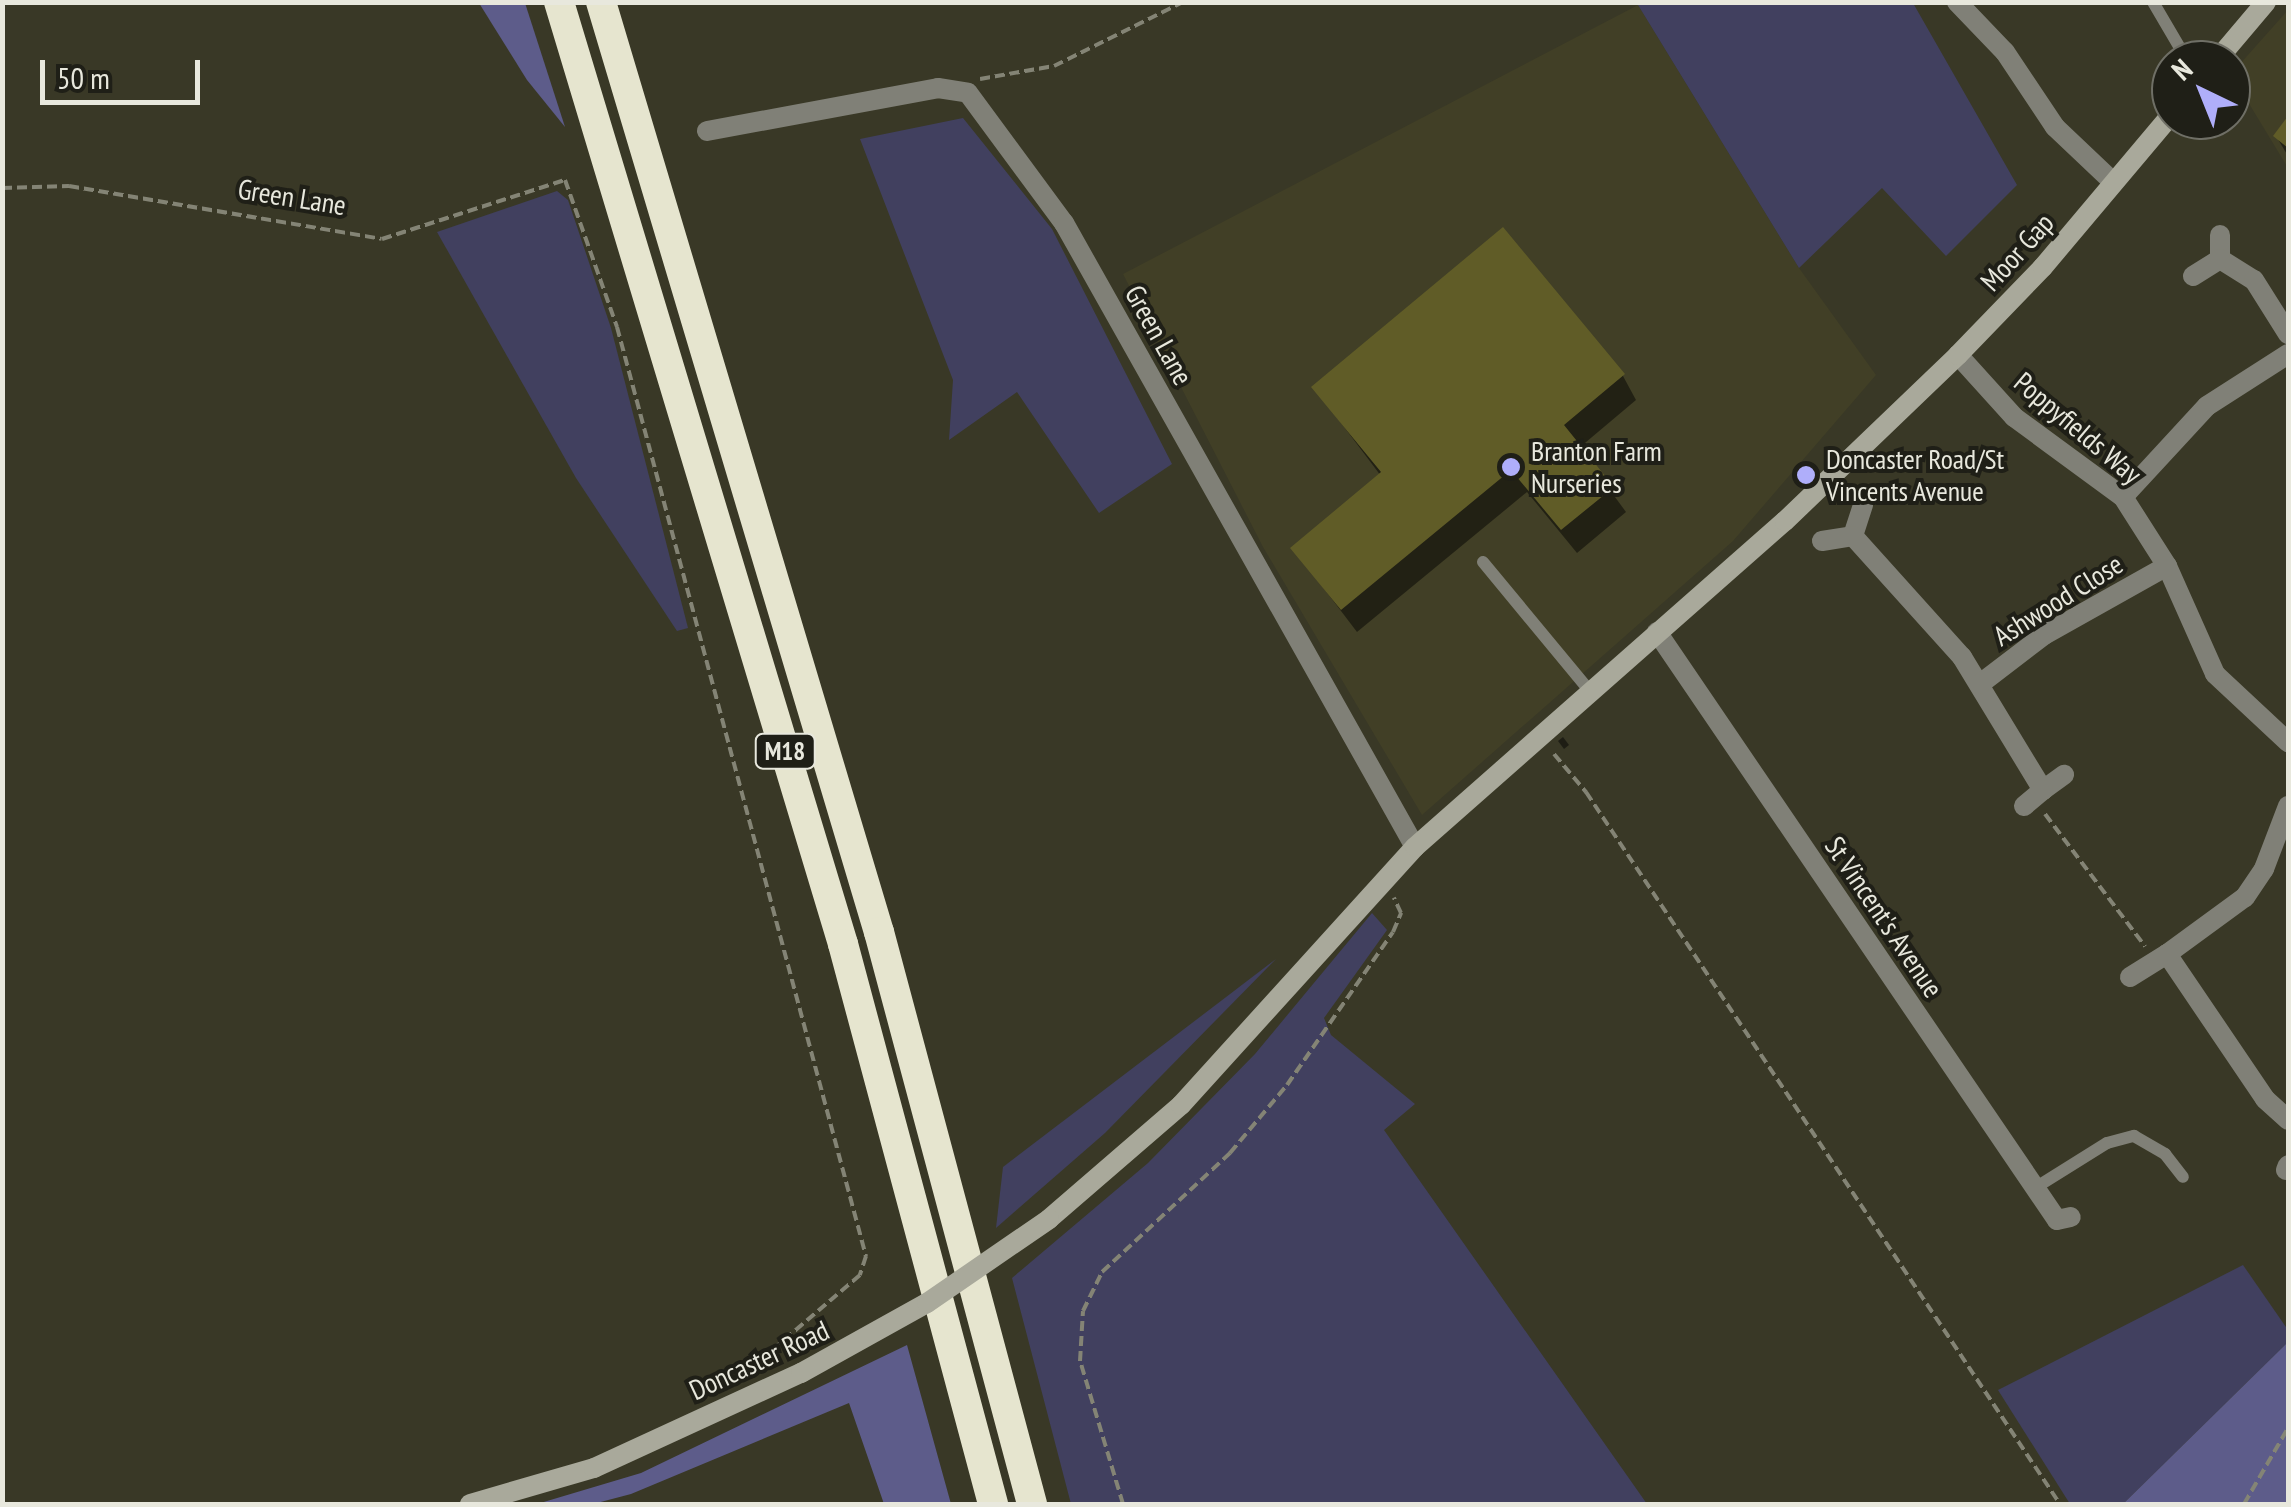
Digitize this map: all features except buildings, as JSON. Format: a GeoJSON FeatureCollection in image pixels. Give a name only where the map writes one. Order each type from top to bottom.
{"type":"FeatureCollection","features":[{"type":"Feature","properties":{"kind":"highway","name":"M18"},"geometry":{"type":"LineString","coordinates":[[559,2],[843,944],[993,1504]]}},
{"type":"Feature","properties":{"kind":"highway","name":"M18"},"geometry":{"type":"LineString","coordinates":[[600,2],[879,932],[1032,1504]]}},
{"type":"Feature","properties":{"kind":"main road"},"geometry":{"type":"LineString","coordinates":[[2234,40],[2266,2]]}},
{"type":"Feature","properties":{"kind":"main road","name":"Moor Gap"},"geometry":{"type":"LineString","coordinates":[[1415,847],[1657,632],[1958,355],[2151,139]]}},
{"type":"Feature","properties":{"kind":"main road","name":"Doncaster Road"},"geometry":{"type":"LineString","coordinates":[[470,1504],[594,1468],[801,1373],[927,1303],[1049,1219],[1181,1105],[1415,847]]}},
{"type":"Feature","properties":{"kind":"street"},"geometry":{"type":"LineString","coordinates":[[1957,2],[2005,52],[2056,127],[2114,182]]}},
{"type":"Feature","properties":{"kind":"street"},"geometry":{"type":"LineString","coordinates":[[706,132],[938,88],[968,93]]}},
{"type":"Feature","properties":{"kind":"street","name":"Green Lane"},"geometry":{"type":"LineString","coordinates":[[968,93],[1064,223],[1415,847]]}},
{"type":"Feature","properties":{"kind":"street"},"geometry":{"type":"LineString","coordinates":[[2220,235],[2220,259]]}},
{"type":"Feature","properties":{"kind":"street"},"geometry":{"type":"LineString","coordinates":[[2193,276],[2220,259]]}},
{"type":"Feature","properties":{"kind":"street"},"geometry":{"type":"LineString","coordinates":[[2220,259],[2254,280],[2288,334]]}},
{"type":"Feature","properties":{"kind":"street"},"geometry":{"type":"LineString","coordinates":[[2122,498],[2207,406],[2288,354]]}},
{"type":"Feature","properties":{"kind":"street","name":"Poppyfields Way"},"geometry":{"type":"LineString","coordinates":[[1958,355],[2014,418],[2122,498],[2167,566],[2215,674],[2288,742]]}},
{"type":"Feature","properties":{"kind":"street"},"geometry":{"type":"LineString","coordinates":[[1822,541],[1853,536],[1863,505]]}},
{"type":"Feature","properties":{"kind":"street","name":"Ashwood Close"},"geometry":{"type":"LineString","coordinates":[[1853,536],[1954,646],[1980,684],[2033,798]]}},
{"type":"Feature","properties":{"kind":"street","name":"Ashwood Close"},"geometry":{"type":"LineString","coordinates":[[1980,684],[2044,635],[2167,566]]}},
{"type":"Feature","properties":{"kind":"street","name":"St Vincent's Avenue"},"geometry":{"type":"LineString","coordinates":[[1657,632],[2059,1224]]}},
{"type":"Feature","properties":{"kind":"street"},"geometry":{"type":"LineString","coordinates":[[2033,798],[2064,775]]}},
{"type":"Feature","properties":{"kind":"street"},"geometry":{"type":"LineString","coordinates":[[2130,978],[2244,897],[2264,870],[2288,806]]}},
{"type":"Feature","properties":{"kind":"street"},"geometry":{"type":"LineString","coordinates":[[2162,957],[2266,1098],[2288,1120]]}},
{"type":"Feature","properties":{"kind":"lane"},"geometry":{"type":"LineString","coordinates":[[2154,2],[2175,40]]}},
{"type":"Feature","properties":{"kind":"lane"},"geometry":{"type":"LineString","coordinates":[[1483,562],[1588,690]]}},
{"type":"Feature","properties":{"kind":"lane"},"geometry":{"type":"LineString","coordinates":[[2036,1188],[2107,1143],[2134,1136],[2165,1154],[2183,1177]]}},
{"type":"Feature","properties":{"kind":"path"},"geometry":{"type":"LineString","coordinates":[[968,93],[978,80],[1054,66],[1183,2]]}},
{"type":"Feature","properties":{"kind":"path","name":"Green Lane"},"geometry":{"type":"LineString","coordinates":[[2,188],[69,186],[382,238],[566,180],[617,327],[866,1256],[860,1275],[765,1356],[760,1370],[768,1388]]}},
{"type":"Feature","properties":{"kind":"path"},"geometry":{"type":"LineString","coordinates":[[1553,738],[1554,755],[1586,792],[2060,1504]]}},
{"type":"Feature","properties":{"kind":"path"},"geometry":{"type":"LineString","coordinates":[[2033,798],[2162,957]]}},
{"type":"Feature","properties":{"kind":"path"},"geometry":{"type":"LineString","coordinates":[[1123,1504],[1080,1361],[1083,1311],[1102,1272],[1230,1154],[1286,1085],[1394,932],[1401,913],[1386,880]]}},
{"type":"Feature","properties":{"kind":"path"},"geometry":{"type":"LineString","coordinates":[[2244,1504],[2288,1428]]}},
{"type":"Feature","properties":{"kind":"shaded area"},"geometry":{"type":"Polygon","coordinates":[[[479,3],[525,3],[565,127],[527,80],[479,3]]]}},
{"type":"Feature","properties":{"kind":"shaded area"},"geometry":{"type":"Polygon","coordinates":[[[1913,3],[2017,185],[1946,256],[1882,188],[1799,268],[1638,5],[1913,3]]]}},
{"type":"Feature","properties":{"kind":"shaded area","name":"Branton Farm Nurseries"},"geometry":{"type":"Polygon","coordinates":[[[1638,5],[1799,268],[1876,375],[1733,541],[1422,815],[1263,547],[1123,274],[1638,5]]]}},
{"type":"Feature","properties":{"kind":"shaded area"},"geometry":{"type":"Polygon","coordinates":[[[2288,10],[2288,168],[2251,107],[2251,52],[2288,10]]]}},
{"type":"Feature","properties":{"kind":"shaded area"},"geometry":{"type":"Polygon","coordinates":[[[963,118],[1052,229],[1172,464],[1099,513],[1017,392],[949,440],[953,380],[860,139],[963,118]]]}},
{"type":"Feature","properties":{"kind":"shaded area"},"geometry":{"type":"Polygon","coordinates":[[[557,191],[568,200],[611,328],[688,628],[677,631],[576,478],[437,232],[557,191]]]}},
{"type":"Feature","properties":{"kind":"shaded area"},"geometry":{"type":"Polygon","coordinates":[[[1372,913],[1387,930],[1324,1018],[1331,1035],[1415,1104],[1384,1130],[1647,1504],[1071,1504],[1012,1278],[1148,1163],[1255,1054],[1372,913]]]}},
{"type":"Feature","properties":{"kind":"shaded area"},"geometry":{"type":"Polygon","coordinates":[[[1276,959],[1105,1133],[996,1228],[1003,1167],[1276,959]]]}},
{"type":"Feature","properties":{"kind":"shaded area"},"geometry":{"type":"Polygon","coordinates":[[[2243,1265],[2288,1330],[2288,1342],[2123,1504],[2070,1504],[1998,1390],[2243,1265]]]}},
{"type":"Feature","properties":{"kind":"shaded area"},"geometry":{"type":"Polygon","coordinates":[[[2288,1342],[2288,1504],[2123,1504],[2288,1342]]]}},
{"type":"Feature","properties":{"kind":"shaded area"},"geometry":{"type":"Polygon","coordinates":[[[907,1345],[951,1504],[884,1504],[849,1403],[631,1494],[593,1504],[537,1504],[641,1473],[907,1345]]]}},
{"type":"Feature","properties":{"kind":"place","name":"Branton Farm Nurseries"},"geometry":{"type":"Point","coordinates":[1511,467]}},
{"type":"Feature","properties":{"kind":"place","name":"Doncaster Road/St Vincents Avenue"},"geometry":{"type":"Point","coordinates":[1806,475]}}]}
